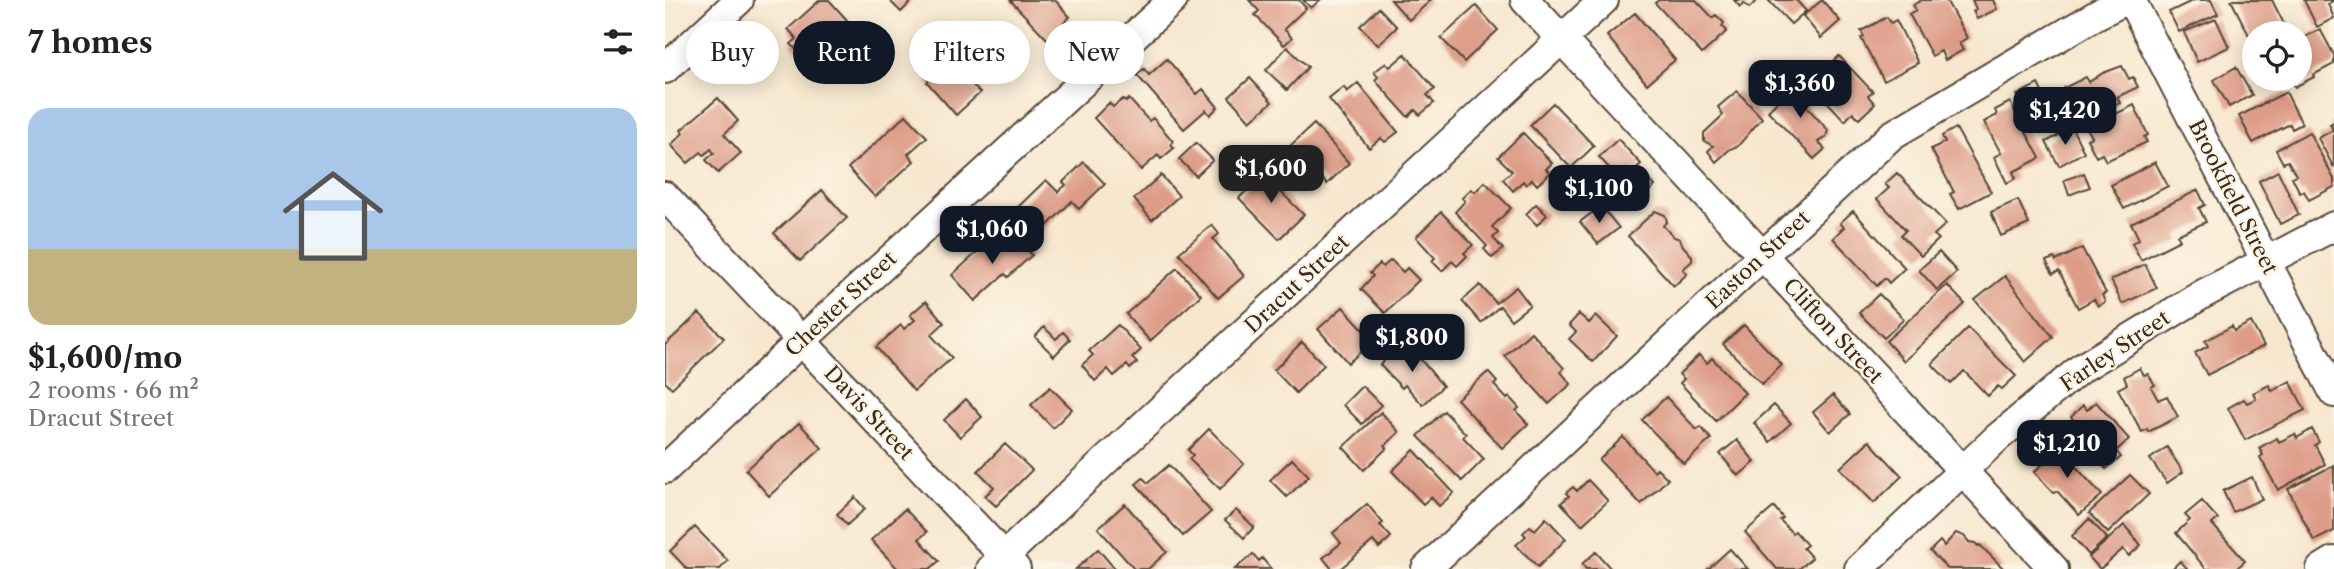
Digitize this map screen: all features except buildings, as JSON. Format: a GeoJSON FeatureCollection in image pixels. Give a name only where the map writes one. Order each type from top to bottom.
{"type":"FeatureCollection","features":[{"type":"Feature","properties":{"kind":"street"},"geometry":{"type":"LineString","coordinates":[[665,69],[739,0]]}},
{"type":"Feature","properties":{"kind":"street","name":"Chester Street"},"geometry":{"type":"LineString","coordinates":[[665,469],[1173,0]]}},
{"type":"Feature","properties":{"kind":"street","name":"Clifton Street"},"geometry":{"type":"LineString","coordinates":[[1525,0],[2054,569]]}},
{"type":"Feature","properties":{"kind":"street","name":"Dracut Street"},"geometry":{"type":"LineString","coordinates":[[1004,565],[1104,462],[1604,0]]}},
{"type":"Feature","properties":{"kind":"street","name":"Easton Street"},"geometry":{"type":"LineString","coordinates":[[1426,569],[1892,135],[2086,21],[2129,0]]}},
{"type":"Feature","properties":{"kind":"street","name":"Brookfield Street"},"geometry":{"type":"LineString","coordinates":[[2129,0],[2334,393]]}},
{"type":"Feature","properties":{"kind":"street","name":"Davis Street"},"geometry":{"type":"LineString","coordinates":[[665,196],[1004,565]]}},
{"type":"Feature","properties":{"kind":"street","name":"Farley Street"},"geometry":{"type":"LineString","coordinates":[[1859,569],[1997,438],[2080,369],[2203,294],[2334,226]]}},
{"type":"Feature","properties":{"kind":"street"},"geometry":{"type":"LineString","coordinates":[[2321,569],[2334,561]]}}]}
